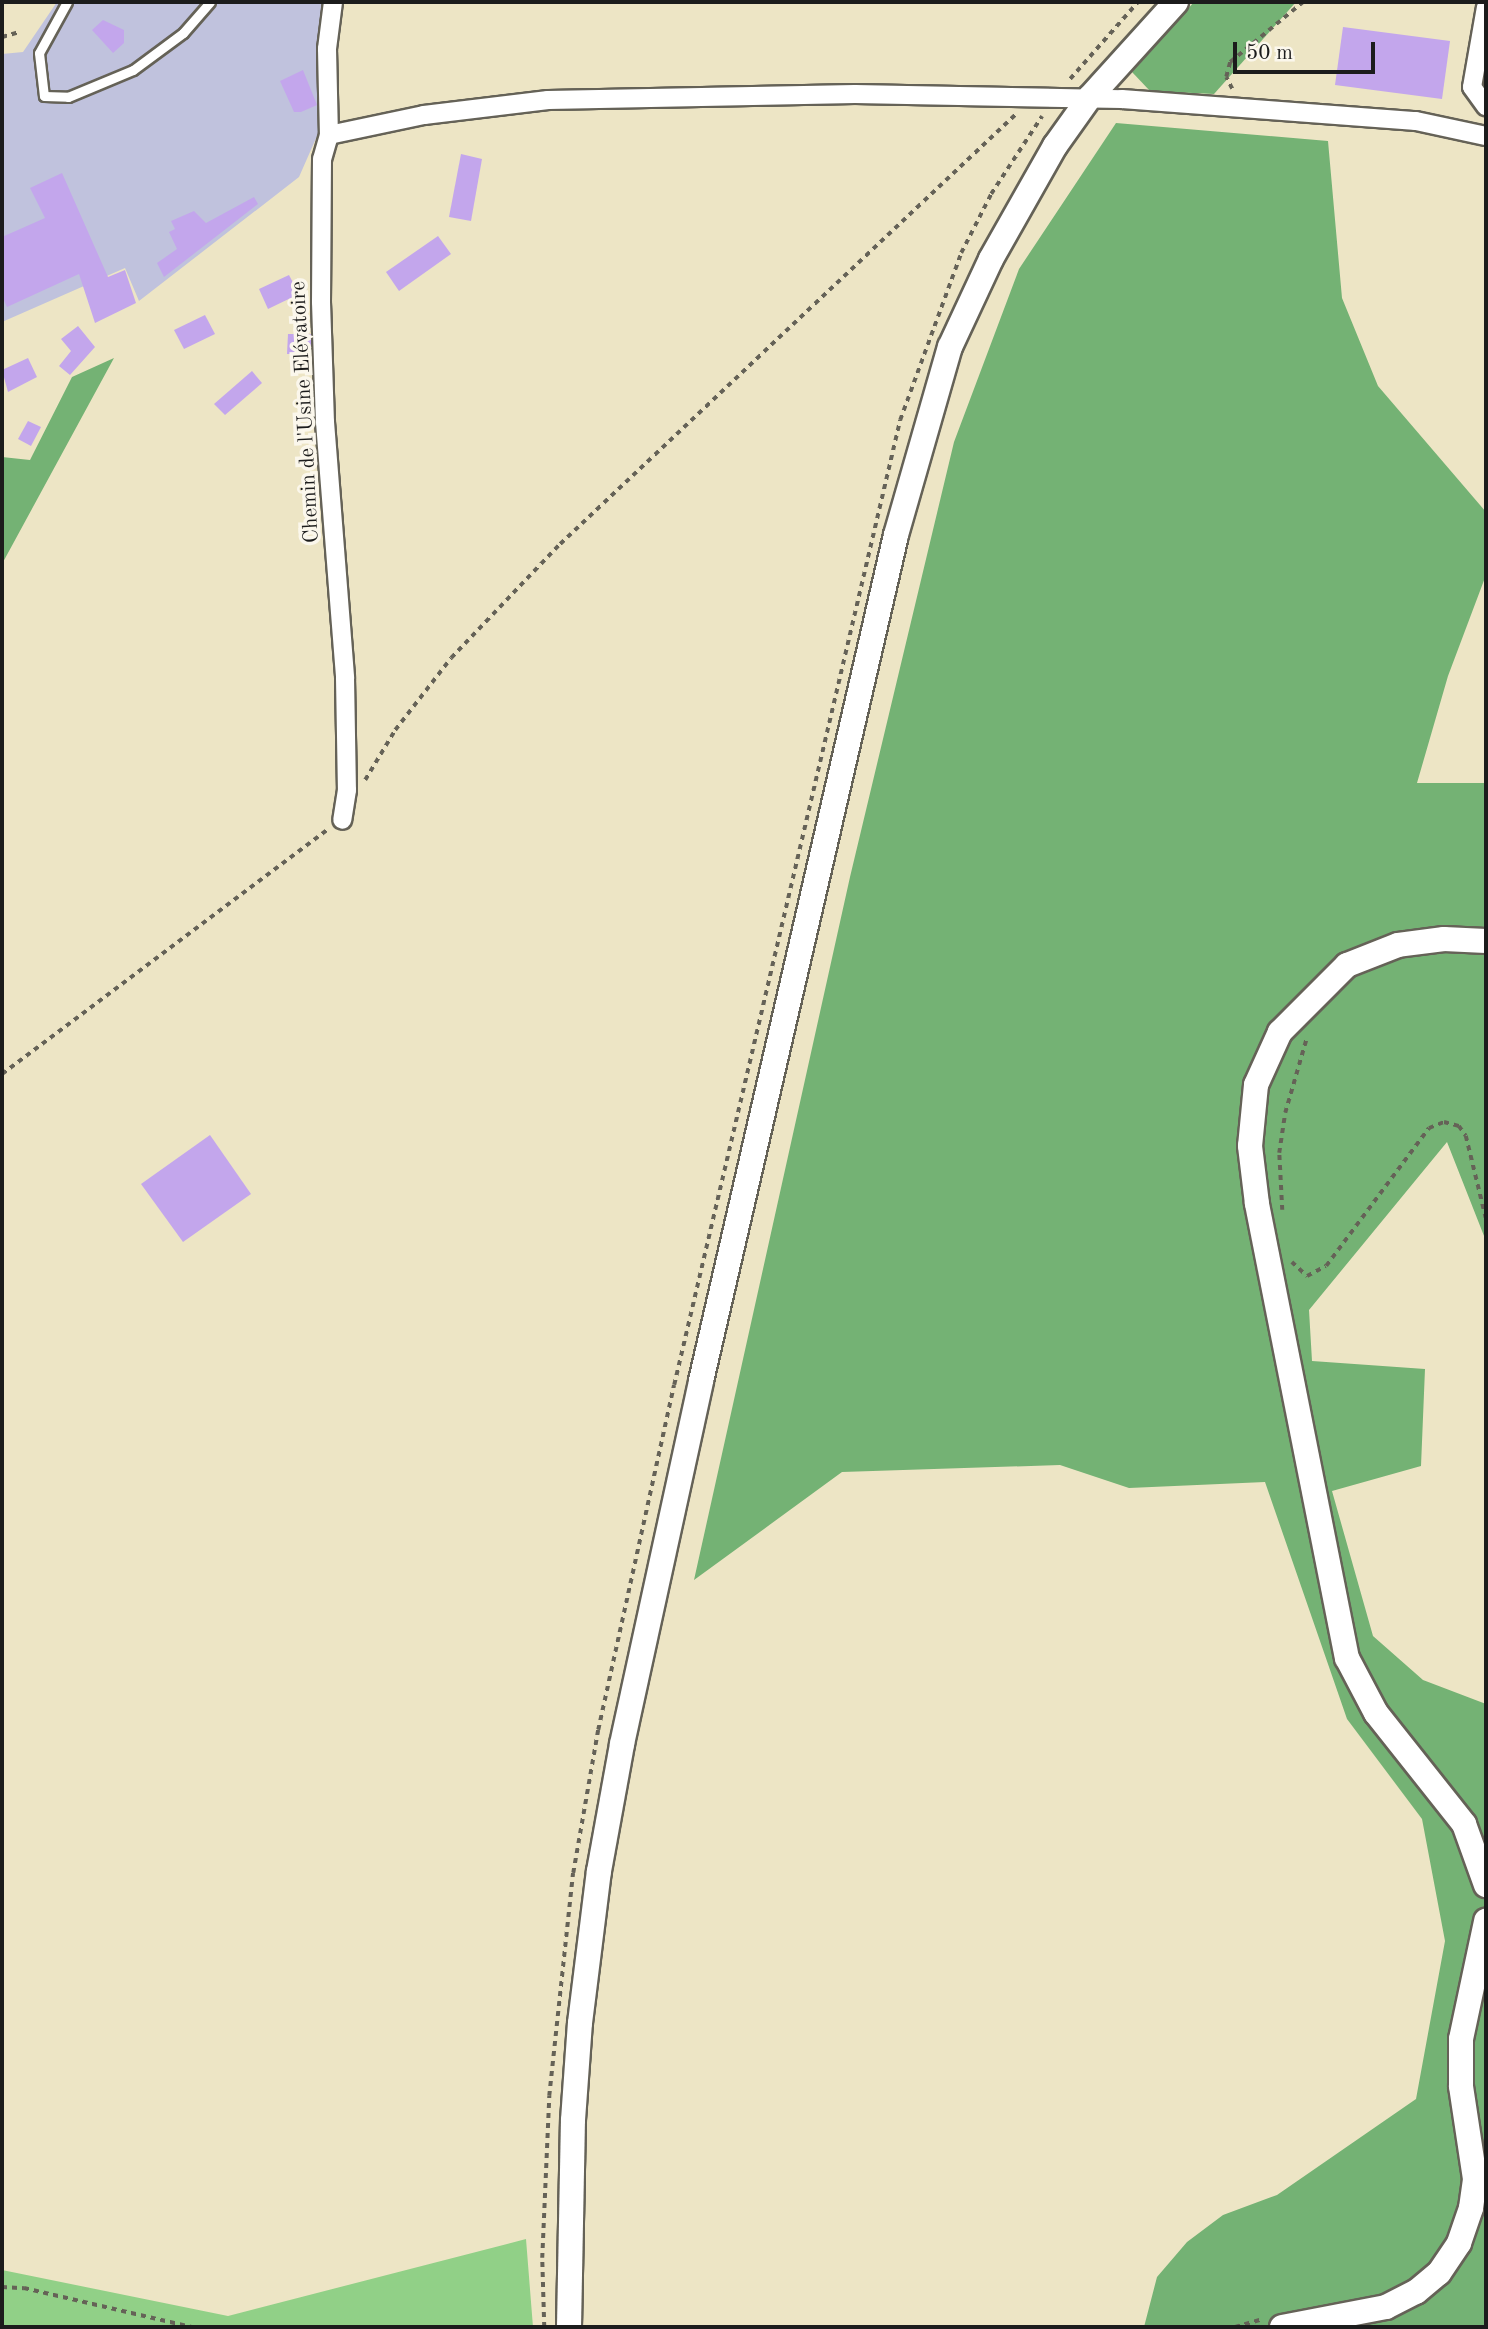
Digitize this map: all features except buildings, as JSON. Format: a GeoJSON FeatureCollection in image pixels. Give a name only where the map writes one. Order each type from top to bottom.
{"type":"FeatureCollection","features":[{"type":"Feature","properties":{"kind":"main road"},"geometry":{"type":"LineString","coordinates":[[569,2327],[573,2120],[580,2023],[599,1871],[622,1744],[701,1381],[896,535],[950,347],[1014,215],[1090,97],[1175,2]]}},
{"type":"Feature","properties":{"kind":"main road"},"geometry":{"type":"LineString","coordinates":[[1486,941],[1444,939],[1398,945],[1347,965],[1337,973],[1293,1014],[1270,1050],[1256,1085],[1250,1146],[1257,1204],[1347,1658],[1376,1713],[1464,1824],[1486,1885]]}},
{"type":"Feature","properties":{"kind":"main road"},"geometry":{"type":"LineString","coordinates":[[1282,2327],[1387,2307],[1416,2292],[1439,2273],[1459,2243],[1471,2208],[1475,2179],[1461,2086],[1461,2039],[1486,1921]]}},
{"type":"Feature","properties":{"kind":"street","name":"Chemin de l'Usine Elévatoire"},"geometry":{"type":"LineString","coordinates":[[332,2],[327,49],[329,135],[322,159],[321,302],[325,422],[345,690],[347,790],[342,820]]}},
{"type":"Feature","properties":{"kind":"street"},"geometry":{"type":"LineString","coordinates":[[1486,7],[1472,87],[1486,106]]}},
{"type":"Feature","properties":{"kind":"street"},"geometry":{"type":"LineString","coordinates":[[329,135],[424,114],[548,100],[1036,95],[1258,108],[1416,121],[1486,136]]}},
{"type":"Feature","properties":{"kind":"lane"},"geometry":{"type":"LineString","coordinates":[[67,2],[39,53],[44,96],[68,97],[133,70],[183,33],[210,2]]}},
{"type":"Feature","properties":{"kind":"path"},"geometry":{"type":"LineString","coordinates":[[1258,108],[1229,87],[1227,69],[1250,44],[1303,2]]}},
{"type":"Feature","properties":{"kind":"path"},"geometry":{"type":"LineString","coordinates":[[2,37],[19,32]]}},
{"type":"Feature","properties":{"kind":"path"},"geometry":{"type":"LineString","coordinates":[[360,789],[395,730],[451,658],[560,544],[1036,95]]}},
{"type":"Feature","properties":{"kind":"path"},"geometry":{"type":"LineString","coordinates":[[2,1074],[342,820]]}},
{"type":"Feature","properties":{"kind":"path"},"geometry":{"type":"LineString","coordinates":[[1283,1220],[1279,1153],[1285,1113],[1311,1026]]}},
{"type":"Feature","properties":{"kind":"path"},"geometry":{"type":"LineString","coordinates":[[1288,1256],[1307,1276],[1326,1266],[1429,1128],[1444,1122],[1459,1126],[1466,1136],[1486,1218]]}},
{"type":"Feature","properties":{"kind":"path"},"geometry":{"type":"LineString","coordinates":[[2,2287],[24,2288],[192,2327]]}},
{"type":"Feature","properties":{"kind":"shaded area"},"geometry":{"type":"Polygon","coordinates":[[[57,2],[324,2],[318,49],[321,127],[299,177],[139,301],[125,268],[2,322],[2,54],[23,52],[57,2]]]}},
{"type":"Feature","properties":{"kind":"green space"},"geometry":{"type":"Polygon","coordinates":[[[1194,2],[1296,2],[1214,94],[1150,91],[1132,72],[1194,2]]]}},
{"type":"Feature","properties":{"kind":"green space"},"geometry":{"type":"Polygon","coordinates":[[[1116,123],[1328,141],[1342,298],[1378,386],[1486,512],[1486,575],[1448,676],[1417,783],[1486,783],[1486,1241],[1447,1142],[1309,1310],[1312,1361],[1425,1369],[1421,1466],[1332,1491],[1373,1636],[1423,1680],[1486,1704],[1486,2327],[1144,2327],[1157,2277],[1187,2242],[1223,2215],[1277,2195],[1416,2099],[1445,1941],[1422,1819],[1347,1719],[1265,1482],[1129,1488],[1060,1465],[842,1472],[694,1580],[850,877],[954,442],[1019,269],[1116,123]]]}},
{"type":"Feature","properties":{"kind":"green space"},"geometry":{"type":"Polygon","coordinates":[[[114,358],[2,564],[2,457],[30,460],[72,377],[114,358]]]}},
{"type":"Feature","properties":{"kind":"green space"},"geometry":{"type":"Polygon","coordinates":[[[526,2239],[533,2327],[2,2327],[2,2270],[228,2316],[526,2239]]]}}]}
